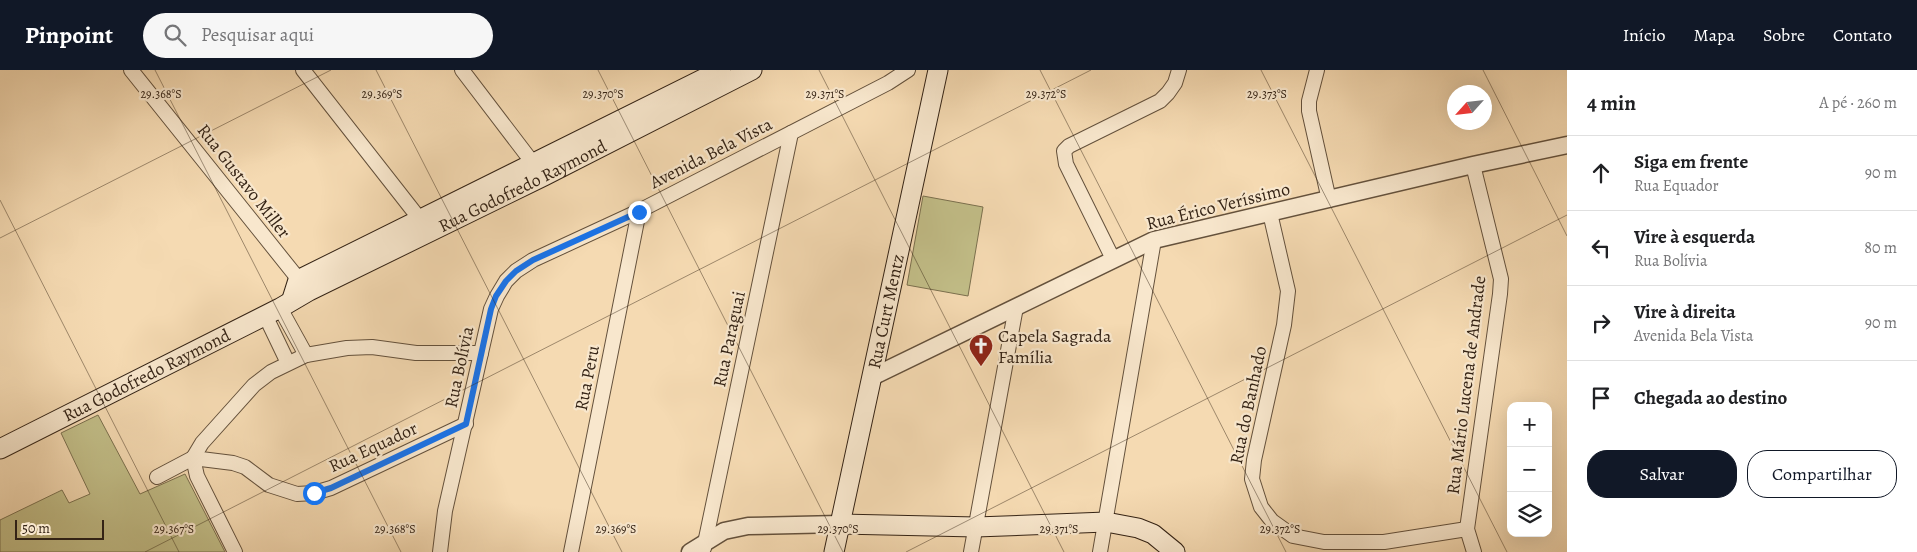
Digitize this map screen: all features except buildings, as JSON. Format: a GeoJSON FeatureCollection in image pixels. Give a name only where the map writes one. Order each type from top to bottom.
{"type":"FeatureCollection","features":[{"type":"Feature","properties":{"kind":"main road","name":"Rua Godofredo Raymond"},"geometry":{"type":"LineString","coordinates":[[539,170],[721,70]]}},
{"type":"Feature","properties":{"kind":"main road","name":"Rua Godofredo Raymond"},"geometry":{"type":"LineString","coordinates":[[0,449],[279,307],[304,285],[424,225],[752,70]]}},
{"type":"Feature","properties":{"kind":"main road","name":"Rua Curt Mentz"},"geometry":{"type":"LineString","coordinates":[[834,552],[938,70]]}},
{"type":"Feature","properties":{"kind":"main road"},"geometry":{"type":"LineString","coordinates":[[840,524],[976,527],[1106,522],[1138,528],[1153,534],[1174,552]]}},
{"type":"Feature","properties":{"kind":"street","name":"Rua Gustavo Miller"},"geometry":{"type":"LineString","coordinates":[[131,70],[304,285]]}},
{"type":"Feature","properties":{"kind":"street"},"geometry":{"type":"LineString","coordinates":[[303,70],[424,225]]}},
{"type":"Feature","properties":{"kind":"street"},"geometry":{"type":"LineString","coordinates":[[462,70],[539,170]]}},
{"type":"Feature","properties":{"kind":"street","name":"Avenida Bela Vista"},"geometry":{"type":"LineString","coordinates":[[506,281],[516,271],[533,260],[639,212],[888,83],[908,70]]}},
{"type":"Feature","properties":{"kind":"street"},"geometry":{"type":"LineString","coordinates":[[1113,259],[1066,164],[1064,151],[1069,146],[1111,124],[1160,101],[1172,88],[1178,70]]}},
{"type":"Feature","properties":{"kind":"street"},"geometry":{"type":"LineString","coordinates":[[1317,70],[1309,101],[1329,200]]}},
{"type":"Feature","properties":{"kind":"street","name":"Rua Paraguai"},"geometry":{"type":"LineString","coordinates":[[704,547],[791,133]]}},
{"type":"Feature","properties":{"kind":"street","name":"Rua Érico Veríssimo"},"geometry":{"type":"LineString","coordinates":[[872,377],[1154,240],[1473,165],[1567,146]]}},
{"type":"Feature","properties":{"kind":"street","name":"Rua Mário Lucena de Andrade"},"geometry":{"type":"LineString","coordinates":[[1473,165],[1501,279],[1467,529],[1474,552]]}},
{"type":"Feature","properties":{"kind":"street","name":"Rua Peru"},"geometry":{"type":"LineString","coordinates":[[571,552],[639,212]]}},
{"type":"Feature","properties":{"kind":"street","name":"Rua do Banhado"},"geometry":{"type":"LineString","coordinates":[[1270,213],[1288,291],[1284,325],[1254,460],[1252,479],[1261,507],[1272,521],[1293,536],[1324,542],[1384,542],[1467,529]]}},
{"type":"Feature","properties":{"kind":"street"},"geometry":{"type":"LineString","coordinates":[[1100,552],[1154,240]]}},
{"type":"Feature","properties":{"kind":"street","name":"Rua Bolívia"},"geometry":{"type":"LineString","coordinates":[[440,552],[445,511],[466,424],[480,354],[491,309],[496,296],[506,281]]}},
{"type":"Feature","properties":{"kind":"street"},"geometry":{"type":"LineString","coordinates":[[279,307],[306,355]]}},
{"type":"Feature","properties":{"kind":"street"},"geometry":{"type":"LineString","coordinates":[[279,307],[288,363]]}},
{"type":"Feature","properties":{"kind":"street"},"geometry":{"type":"LineString","coordinates":[[971,552],[1016,307]]}},
{"type":"Feature","properties":{"kind":"street"},"geometry":{"type":"LineString","coordinates":[[157,477],[193,458],[202,443],[249,390],[271,372],[306,355],[348,348],[372,347],[416,353],[480,354]]}},
{"type":"Feature","properties":{"kind":"street","name":"Rua Equador"},"geometry":{"type":"LineString","coordinates":[[193,458],[233,463],[245,467],[269,485],[282,490],[297,494],[314,493],[331,488],[466,424]]}},
{"type":"Feature","properties":{"kind":"street"},"geometry":{"type":"LineString","coordinates":[[193,458],[197,476],[235,552]]}},
{"type":"Feature","properties":{"kind":"street"},"geometry":{"type":"LineString","coordinates":[[690,552],[704,547],[724,531],[748,526],[840,524]]}},
{"type":"Feature","properties":{"kind":"shaded area"},"geometry":{"type":"Polygon","coordinates":[[[923,196],[983,207],[968,296],[907,285],[923,196]]]}},
{"type":"Feature","properties":{"kind":"shaded area"},"geometry":{"type":"Polygon","coordinates":[[[98,415],[140,494],[185,474],[225,552],[0,552],[0,520],[62,490],[69,503],[90,494],[61,433],[98,415]]]}},
{"type":"Feature","properties":{"kind":"place","name":"Capela Sagrada Família"},"geometry":{"type":"Point","coordinates":[981,367]}},
{"type":"Feature","properties":{"kind":"route"},"geometry":{"type":"LineString","coordinates":[[314,493],[331,488],[466,424],[491,309],[496,296],[506,281],[516,271],[533,260],[639,212]]}}]}
